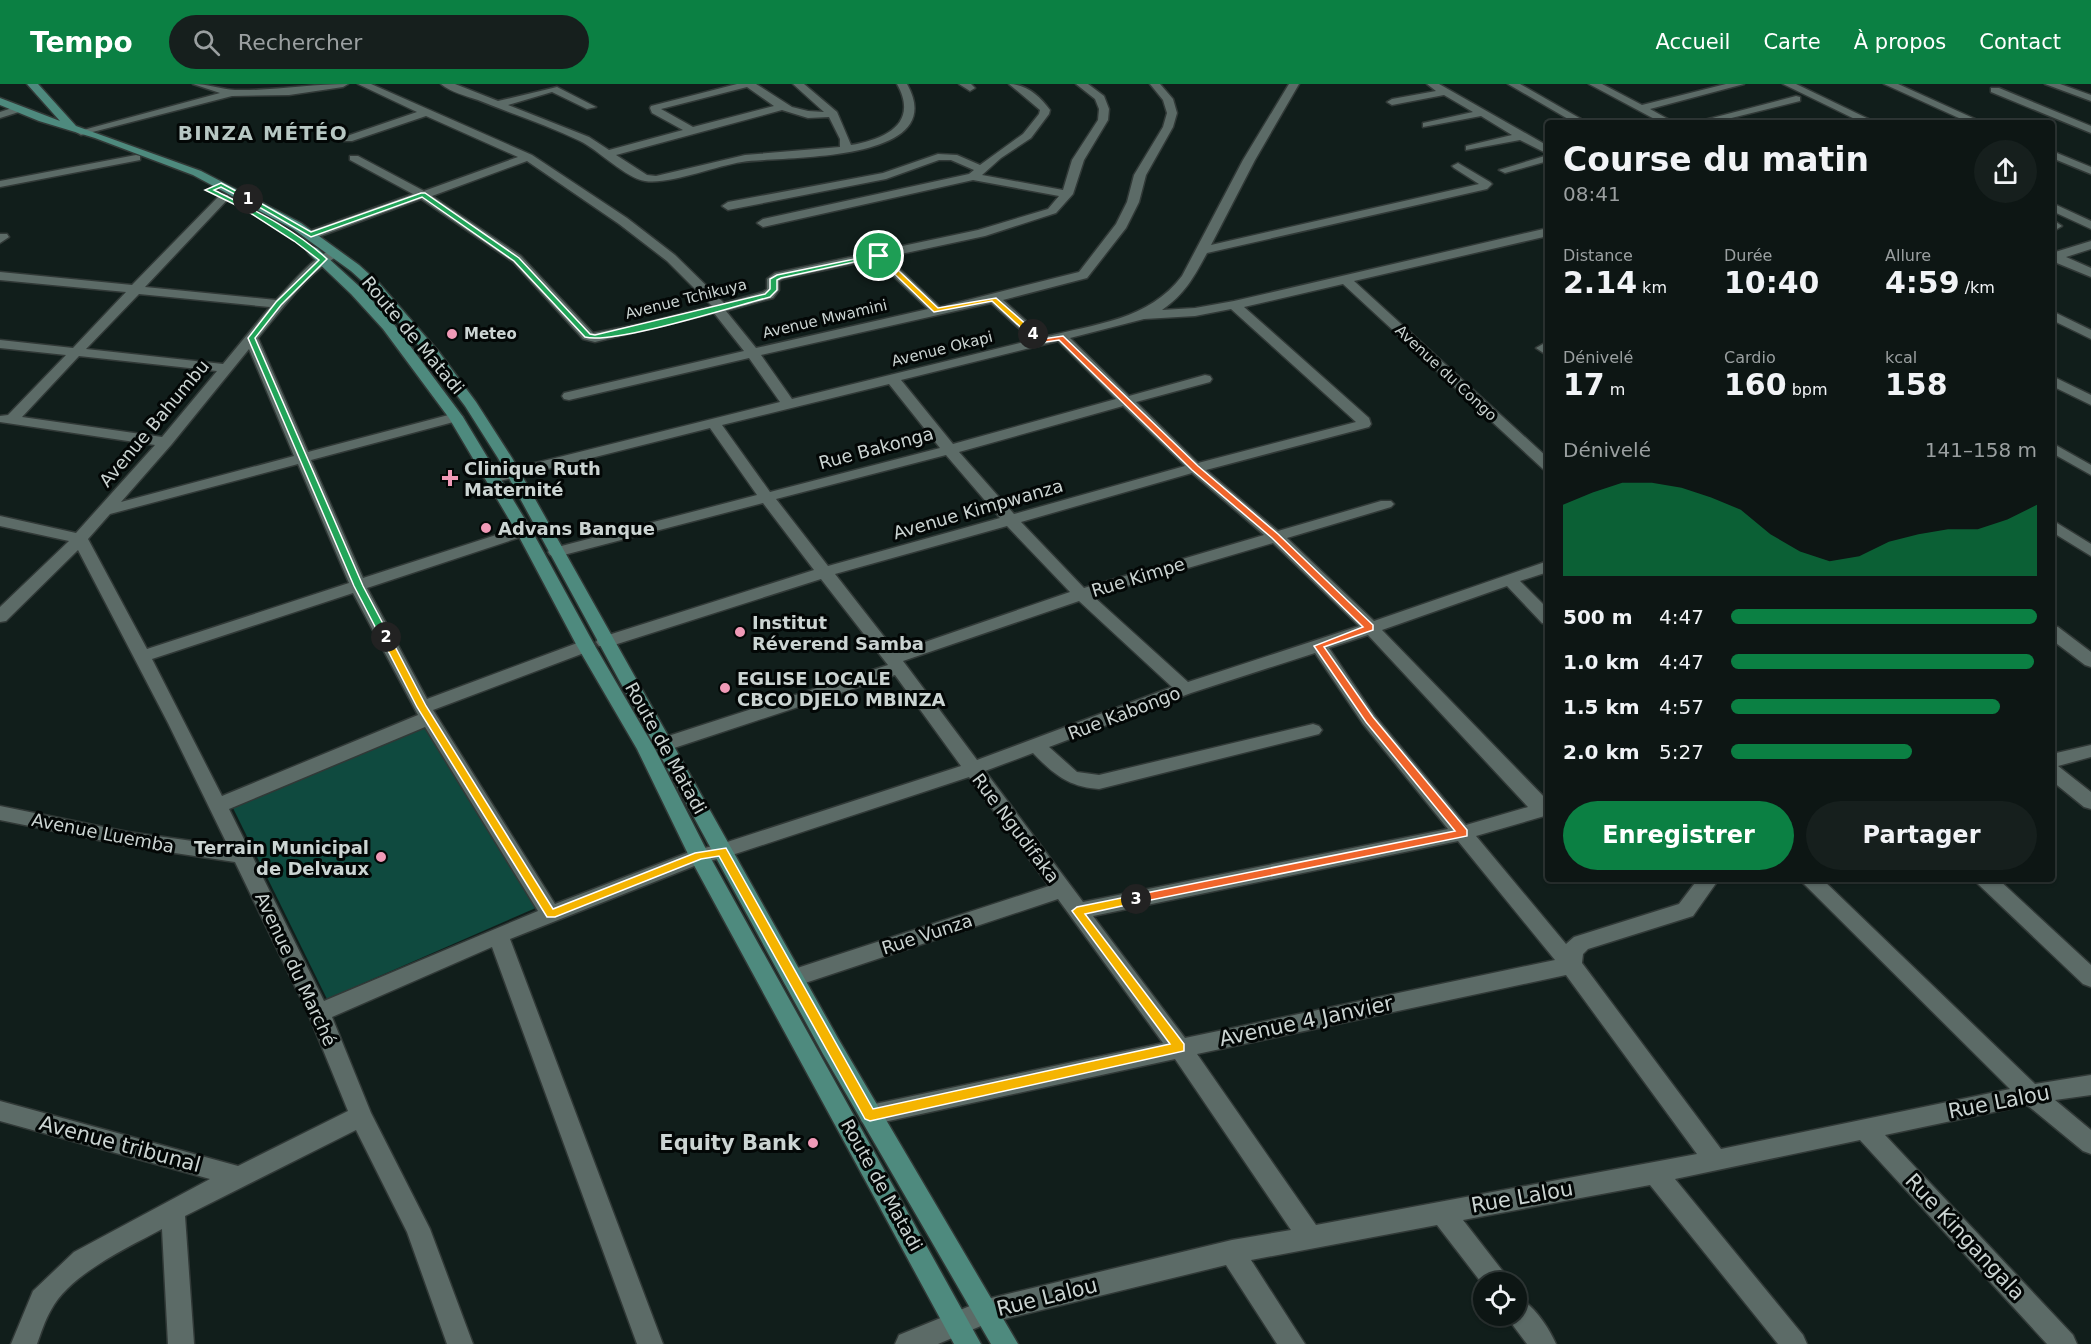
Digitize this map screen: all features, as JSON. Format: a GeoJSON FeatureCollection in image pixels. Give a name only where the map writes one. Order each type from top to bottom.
{"type":"FeatureCollection","features":[{"type":"Feature","properties":{"kind":"main road"},"geometry":{"type":"LineString","coordinates":[[32,84],[29,100],[80,131]]}},
{"type":"Feature","properties":{"kind":"main road","name":"Route de Matadi"},"geometry":{"type":"LineString","coordinates":[[3,102],[29,100],[88,138],[268,209],[311,235],[401,342],[456,417],[524,531],[630,722],[699,856],[963,1334]]}},
{"type":"Feature","properties":{"kind":"main road","name":"Route de Matadi"},"geometry":{"type":"LineString","coordinates":[[80,131],[99,136],[218,191],[329,256],[375,286],[419,337],[471,405],[512,473],[604,642],[649,715],[722,851],[870,1115],[1005,1344]]}},
{"type":"Feature","properties":{"kind":"main road"},"geometry":{"type":"LineString","coordinates":[[401,342],[419,337]]}},
{"type":"Feature","properties":{"kind":"main road"},"geometry":{"type":"LineString","coordinates":[[630,722],[649,715]]}},
{"type":"Feature","properties":{"kind":"street"},"geometry":{"type":"LineString","coordinates":[[198,84],[231,93]]}},
{"type":"Feature","properties":{"kind":"street"},"geometry":{"type":"LineString","coordinates":[[231,93],[241,84]]}},
{"type":"Feature","properties":{"kind":"street"},"geometry":{"type":"LineString","coordinates":[[80,131],[231,93],[289,92],[343,84]]}},
{"type":"Feature","properties":{"kind":"street"},"geometry":{"type":"LineString","coordinates":[[363,84],[528,157],[623,221],[671,258],[720,308],[788,404]]}},
{"type":"Feature","properties":{"kind":"street"},"geometry":{"type":"LineString","coordinates":[[446,84],[585,139],[644,178],[656,179],[743,158],[876,143],[900,128],[910,114],[911,105],[902,84]]}},
{"type":"Feature","properties":{"kind":"street"},"geometry":{"type":"LineString","coordinates":[[692,131],[656,111],[655,108],[749,84],[781,107],[802,115],[833,114]]}},
{"type":"Feature","properties":{"kind":"street"},"geometry":{"type":"LineString","coordinates":[[798,84],[833,114],[845,139],[846,148]]}},
{"type":"Feature","properties":{"kind":"street"},"geometry":{"type":"LineString","coordinates":[[763,223],[977,173],[1027,136],[1044,114],[1045,110],[1039,102],[1014,84]]}},
{"type":"Feature","properties":{"kind":"street","name":"Avenue Mwamini"},"geometry":{"type":"LineString","coordinates":[[569,396],[1074,279],[1083,274],[1122,225],[1133,202],[1140,175],[1168,127],[1172,112],[1168,99],[1155,84]]}},
{"type":"Feature","properties":{"kind":"street","name":"Avenue Okapi"},"geometry":{"type":"LineString","coordinates":[[492,478],[1143,315],[1174,296],[1203,250],[1249,160],[1294,84]]}},
{"type":"Feature","properties":{"kind":"street"},"geometry":{"type":"LineString","coordinates":[[1432,84],[1545,149]]}},
{"type":"Feature","properties":{"kind":"street"},"geometry":{"type":"LineString","coordinates":[[1513,84],[1578,120]]}},
{"type":"Feature","properties":{"kind":"street"},"geometry":{"type":"LineString","coordinates":[[1594,84],[1664,120]]}},
{"type":"Feature","properties":{"kind":"street"},"geometry":{"type":"LineString","coordinates":[[1641,108],[1739,84]]}},
{"type":"Feature","properties":{"kind":"street"},"geometry":{"type":"LineString","coordinates":[[1788,84],[1866,120]]}},
{"type":"Feature","properties":{"kind":"street"},"geometry":{"type":"LineString","coordinates":[[1889,84],[1972,120]]}},
{"type":"Feature","properties":{"kind":"street"},"geometry":{"type":"LineString","coordinates":[[2050,84],[2091,98]]}},
{"type":"Feature","properties":{"kind":"street"},"geometry":{"type":"LineString","coordinates":[[728,206],[886,176],[938,157],[953,157],[977,173],[1067,194],[1078,160],[1102,120],[1104,109],[1100,98],[1088,85]]}},
{"type":"Feature","properties":{"kind":"street"},"geometry":{"type":"LineString","coordinates":[[499,104],[553,89],[591,107]]}},
{"type":"Feature","properties":{"kind":"street"},"geometry":{"type":"LineString","coordinates":[[1995,90],[2091,130]]}},
{"type":"Feature","properties":{"kind":"street"},"geometry":{"type":"LineString","coordinates":[[1392,102],[1446,92]]}},
{"type":"Feature","properties":{"kind":"street"},"geometry":{"type":"LineString","coordinates":[[1710,120],[1796,99]]}},
{"type":"Feature","properties":{"kind":"street"},"geometry":{"type":"LineString","coordinates":[[0,115],[29,100]]}},
{"type":"Feature","properties":{"kind":"street"},"geometry":{"type":"LineString","coordinates":[[606,154],[781,107]]}},
{"type":"Feature","properties":{"kind":"street"},"geometry":{"type":"LineString","coordinates":[[348,140],[426,112]]}},
{"type":"Feature","properties":{"kind":"street"},"geometry":{"type":"LineString","coordinates":[[1427,124],[1482,113]]}},
{"type":"Feature","properties":{"kind":"street"},"geometry":{"type":"LineString","coordinates":[[1470,148],[1522,136]]}},
{"type":"Feature","properties":{"kind":"street"},"geometry":{"type":"LineString","coordinates":[[2055,155],[2091,171]]}},
{"type":"Feature","properties":{"kind":"street"},"geometry":{"type":"LineString","coordinates":[[311,235],[528,157]]}},
{"type":"Feature","properties":{"kind":"street"},"geometry":{"type":"LineString","coordinates":[[0,184],[136,158]]}},
{"type":"Feature","properties":{"kind":"street"},"geometry":{"type":"LineString","coordinates":[[354,158],[423,195]]}},
{"type":"Feature","properties":{"kind":"street"},"geometry":{"type":"LineString","coordinates":[[1505,170],[1545,159]]}},
{"type":"Feature","properties":{"kind":"street"},"geometry":{"type":"LineString","coordinates":[[1203,250],[1483,187],[1486,184],[1458,166]]}},
{"type":"Feature","properties":{"kind":"street"},"geometry":{"type":"LineString","coordinates":[[6,419],[79,351],[218,191]]}},
{"type":"Feature","properties":{"kind":"street","name":"Avenue Tchikuya"},"geometry":{"type":"LineString","coordinates":[[423,195],[517,259],[588,336],[595,338],[772,293],[773,279],[779,276],[981,233],[1046,213],[1056,208],[1067,194]]}},
{"type":"Feature","properties":{"kind":"street"},"geometry":{"type":"LineString","coordinates":[[2055,208],[2091,225]]}},
{"type":"Feature","properties":{"kind":"street"},"geometry":{"type":"LineString","coordinates":[[1143,315],[1195,312],[1545,233]]}},
{"type":"Feature","properties":{"kind":"street"},"geometry":{"type":"LineString","coordinates":[[2055,255],[2091,246]]}},
{"type":"Feature","properties":{"kind":"street","name":"Avenue Bahumbu"},"geometry":{"type":"LineString","coordinates":[[0,616],[80,539],[166,442],[279,304],[329,256]]}},
{"type":"Feature","properties":{"kind":"street"},"geometry":{"type":"LineString","coordinates":[[879,256],[937,311]]}},
{"type":"Feature","properties":{"kind":"street"},"geometry":{"type":"LineString","coordinates":[[2055,257],[2091,273]]}},
{"type":"Feature","properties":{"kind":"street"},"geometry":{"type":"LineString","coordinates":[[0,276],[49,279],[279,304]]}},
{"type":"Feature","properties":{"kind":"street","name":"Avenue du Congo"},"geometry":{"type":"LineString","coordinates":[[1345,279],[1545,463]]}},
{"type":"Feature","properties":{"kind":"street"},"geometry":{"type":"LineString","coordinates":[[994,299],[1041,341]]}},
{"type":"Feature","properties":{"kind":"street","name":"Avenue Kimpwanza"},"geometry":{"type":"LineString","coordinates":[[604,642],[825,572],[1195,468],[1364,424],[1364,421],[1234,304]]}},
{"type":"Feature","properties":{"kind":"street"},"geometry":{"type":"LineString","coordinates":[[2055,316],[2091,334]]}},
{"type":"Feature","properties":{"kind":"street"},"geometry":{"type":"LineString","coordinates":[[1061,337],[1195,468],[1275,536],[1370,627],[1545,808],[1463,833],[1077,911]]}},
{"type":"Feature","properties":{"kind":"street"},"geometry":{"type":"LineString","coordinates":[[251,338],[358,586],[425,712],[551,914]]}},
{"type":"Feature","properties":{"kind":"street"},"geometry":{"type":"LineString","coordinates":[[0,344],[226,368]]}},
{"type":"Feature","properties":{"kind":"street"},"geometry":{"type":"LineString","coordinates":[[892,378],[948,450],[1011,520],[1082,594],[1185,689]]}},
{"type":"Feature","properties":{"kind":"street","name":"Rue Bakonga"},"geometry":{"type":"LineString","coordinates":[[555,552],[948,450],[1205,379]]}},
{"type":"Feature","properties":{"kind":"street"},"geometry":{"type":"LineString","coordinates":[[2055,382],[2091,401]]}},
{"type":"Feature","properties":{"kind":"street"},"geometry":{"type":"LineString","coordinates":[[105,511],[456,417]]}},
{"type":"Feature","properties":{"kind":"street"},"geometry":{"type":"LineString","coordinates":[[6,419],[166,442]]}},
{"type":"Feature","properties":{"kind":"street","name":"Rue Ngudifaka"},"geometry":{"type":"LineString","coordinates":[[714,424],[766,497],[895,664],[1179,1047],[1311,1238]]}},
{"type":"Feature","properties":{"kind":"street"},"geometry":{"type":"LineString","coordinates":[[2055,449],[2091,471]]}},
{"type":"Feature","properties":{"kind":"street","name":"Rue Kimpe"},"geometry":{"type":"LineString","coordinates":[[665,744],[895,664],[1082,594],[1386,504]]}},
{"type":"Feature","properties":{"kind":"street"},"geometry":{"type":"LineString","coordinates":[[0,521],[80,539]]}},
{"type":"Feature","properties":{"kind":"street"},"geometry":{"type":"LineString","coordinates":[[2055,527],[2091,551]]}},
{"type":"Feature","properties":{"kind":"street"},"geometry":{"type":"LineString","coordinates":[[141,657],[524,531]]}},
{"type":"Feature","properties":{"kind":"street","name":"Avenue du Marché"},"geometry":{"type":"LineString","coordinates":[[80,539],[218,806],[319,1012],[362,1116],[418,1229],[460,1344]]}},
{"type":"Feature","properties":{"kind":"street","name":"Rue Kabongo"},"geometry":{"type":"LineString","coordinates":[[319,1012],[498,935],[699,856],[722,851],[972,769],[1185,689],[1319,646],[1545,567]]}},
{"type":"Feature","properties":{"kind":"street"},"geometry":{"type":"LineString","coordinates":[[1509,579],[1545,616]]}},
{"type":"Feature","properties":{"kind":"street"},"geometry":{"type":"LineString","coordinates":[[2055,633],[2091,661]]}},
{"type":"Feature","properties":{"kind":"street"},"geometry":{"type":"LineString","coordinates":[[218,806],[425,712],[586,646]]}},
{"type":"Feature","properties":{"kind":"street"},"geometry":{"type":"LineString","coordinates":[[1319,646],[1369,720],[1571,965],[1715,1159]]}},
{"type":"Feature","properties":{"kind":"street"},"geometry":{"type":"LineString","coordinates":[[1037,746],[1066,777],[1081,782],[1099,782],[1313,730]]}},
{"type":"Feature","properties":{"kind":"street"},"geometry":{"type":"LineString","coordinates":[[2055,760],[2091,751]]}},
{"type":"Feature","properties":{"kind":"street"},"geometry":{"type":"LineString","coordinates":[[2055,773],[2091,802]]}},
{"type":"Feature","properties":{"kind":"street","name":"Avenue Luemba"},"geometry":{"type":"LineString","coordinates":[[0,813],[128,839],[242,856]]}},
{"type":"Feature","properties":{"kind":"street"},"geometry":{"type":"LineString","coordinates":[[1571,965],[1573,950],[1581,943],[1686,910],[1694,902],[1699,889],[1706,882]]}},
{"type":"Feature","properties":{"kind":"street"},"geometry":{"type":"LineString","coordinates":[[1812,882],[2031,1094],[2091,1144]]}},
{"type":"Feature","properties":{"kind":"street"},"geometry":{"type":"LineString","coordinates":[[1988,882],[2091,978]]}},
{"type":"Feature","properties":{"kind":"street","name":"Rue Vunza"},"geometry":{"type":"LineString","coordinates":[[793,978],[1062,890]]}},
{"type":"Feature","properties":{"kind":"street"},"geometry":{"type":"LineString","coordinates":[[498,935],[650,1344]]}},
{"type":"Feature","properties":{"kind":"street","name":"Avenue 4 Janvier"},"geometry":{"type":"LineString","coordinates":[[870,1115],[1179,1047],[1571,965]]}},
{"type":"Feature","properties":{"kind":"street","name":"Rue Lalou"},"geometry":{"type":"LineString","coordinates":[[909,1344],[963,1334],[987,1311],[1232,1252],[1655,1173],[2031,1094],[2091,1085]]}},
{"type":"Feature","properties":{"kind":"street","name":"Avenue tribunal"},"geometry":{"type":"LineString","coordinates":[[0,1111],[240,1177]]}},
{"type":"Feature","properties":{"kind":"street"},"geometry":{"type":"LineString","coordinates":[[24,1344],[42,1300],[83,1260],[173,1210],[362,1116]]}},
{"type":"Feature","properties":{"kind":"street","name":"Rue Kingangala"},"geometry":{"type":"LineString","coordinates":[[1866,1130],[2064,1344]]}},
{"type":"Feature","properties":{"kind":"street"},"geometry":{"type":"LineString","coordinates":[[1655,1173],[1794,1344]]}},
{"type":"Feature","properties":{"kind":"street"},"geometry":{"type":"LineString","coordinates":[[173,1210],[181,1344]]}},
{"type":"Feature","properties":{"kind":"street"},"geometry":{"type":"LineString","coordinates":[[1442,1212],[1488,1272]]}},
{"type":"Feature","properties":{"kind":"street"},"geometry":{"type":"LineString","coordinates":[[1232,1252],[1292,1344]]}},
{"type":"Feature","properties":{"kind":"street"},"geometry":{"type":"LineString","coordinates":[[1527,1323],[1543,1344]]}},
{"type":"Feature","properties":{"kind":"green space","name":"Terrain Municipal de Delvaux"},"geometry":{"type":"Polygon","coordinates":[[[424,726],[538,907],[327,999],[232,806],[424,726]]]}},
{"type":"Feature","properties":{"kind":"place","name":"Meteo"},"geometry":{"type":"Point","coordinates":[452,334]}},
{"type":"Feature","properties":{"kind":"place","name":"Clinique Ruth Maternité"},"geometry":{"type":"Point","coordinates":[450,478]}},
{"type":"Feature","properties":{"kind":"place","name":"Advans Banque"},"geometry":{"type":"Point","coordinates":[486,528]}},
{"type":"Feature","properties":{"kind":"place","name":"Institut Réverend Samba"},"geometry":{"type":"Point","coordinates":[740,632]}},
{"type":"Feature","properties":{"kind":"place","name":"EGLISE LOCALE CBCO DJELO MBINZA"},"geometry":{"type":"Point","coordinates":[725,688]}},
{"type":"Feature","properties":{"kind":"place","name":"Terrain Municipal de Delvaux"},"geometry":{"type":"Point","coordinates":[381,857]}},
{"type":"Feature","properties":{"kind":"place","name":"Equity Bank"},"geometry":{"type":"Point","coordinates":[813,1143]}},
{"type":"Feature","properties":{"kind":"district","name":"BINZA MÉTÉO"},"geometry":{"type":"Point","coordinates":[263,133]}},
{"type":"Feature","properties":{"kind":"route"},"geometry":{"type":"LineString","coordinates":[[221,185],[268,209],[311,235],[423,195],[517,259],[588,336],[595,338],[768,295],[773,290],[773,279],[779,276],[879,256],[937,311],[994,299],[1041,341],[1061,337],[1195,468],[1275,536],[1370,627],[1319,646],[1369,720],[1463,833],[1077,911],[1179,1047],[870,1115],[722,851],[699,856],[551,914],[422,707],[358,586],[251,338],[279,304],[323,259],[297,239],[246,208],[208,190],[221,185]]}}]}
